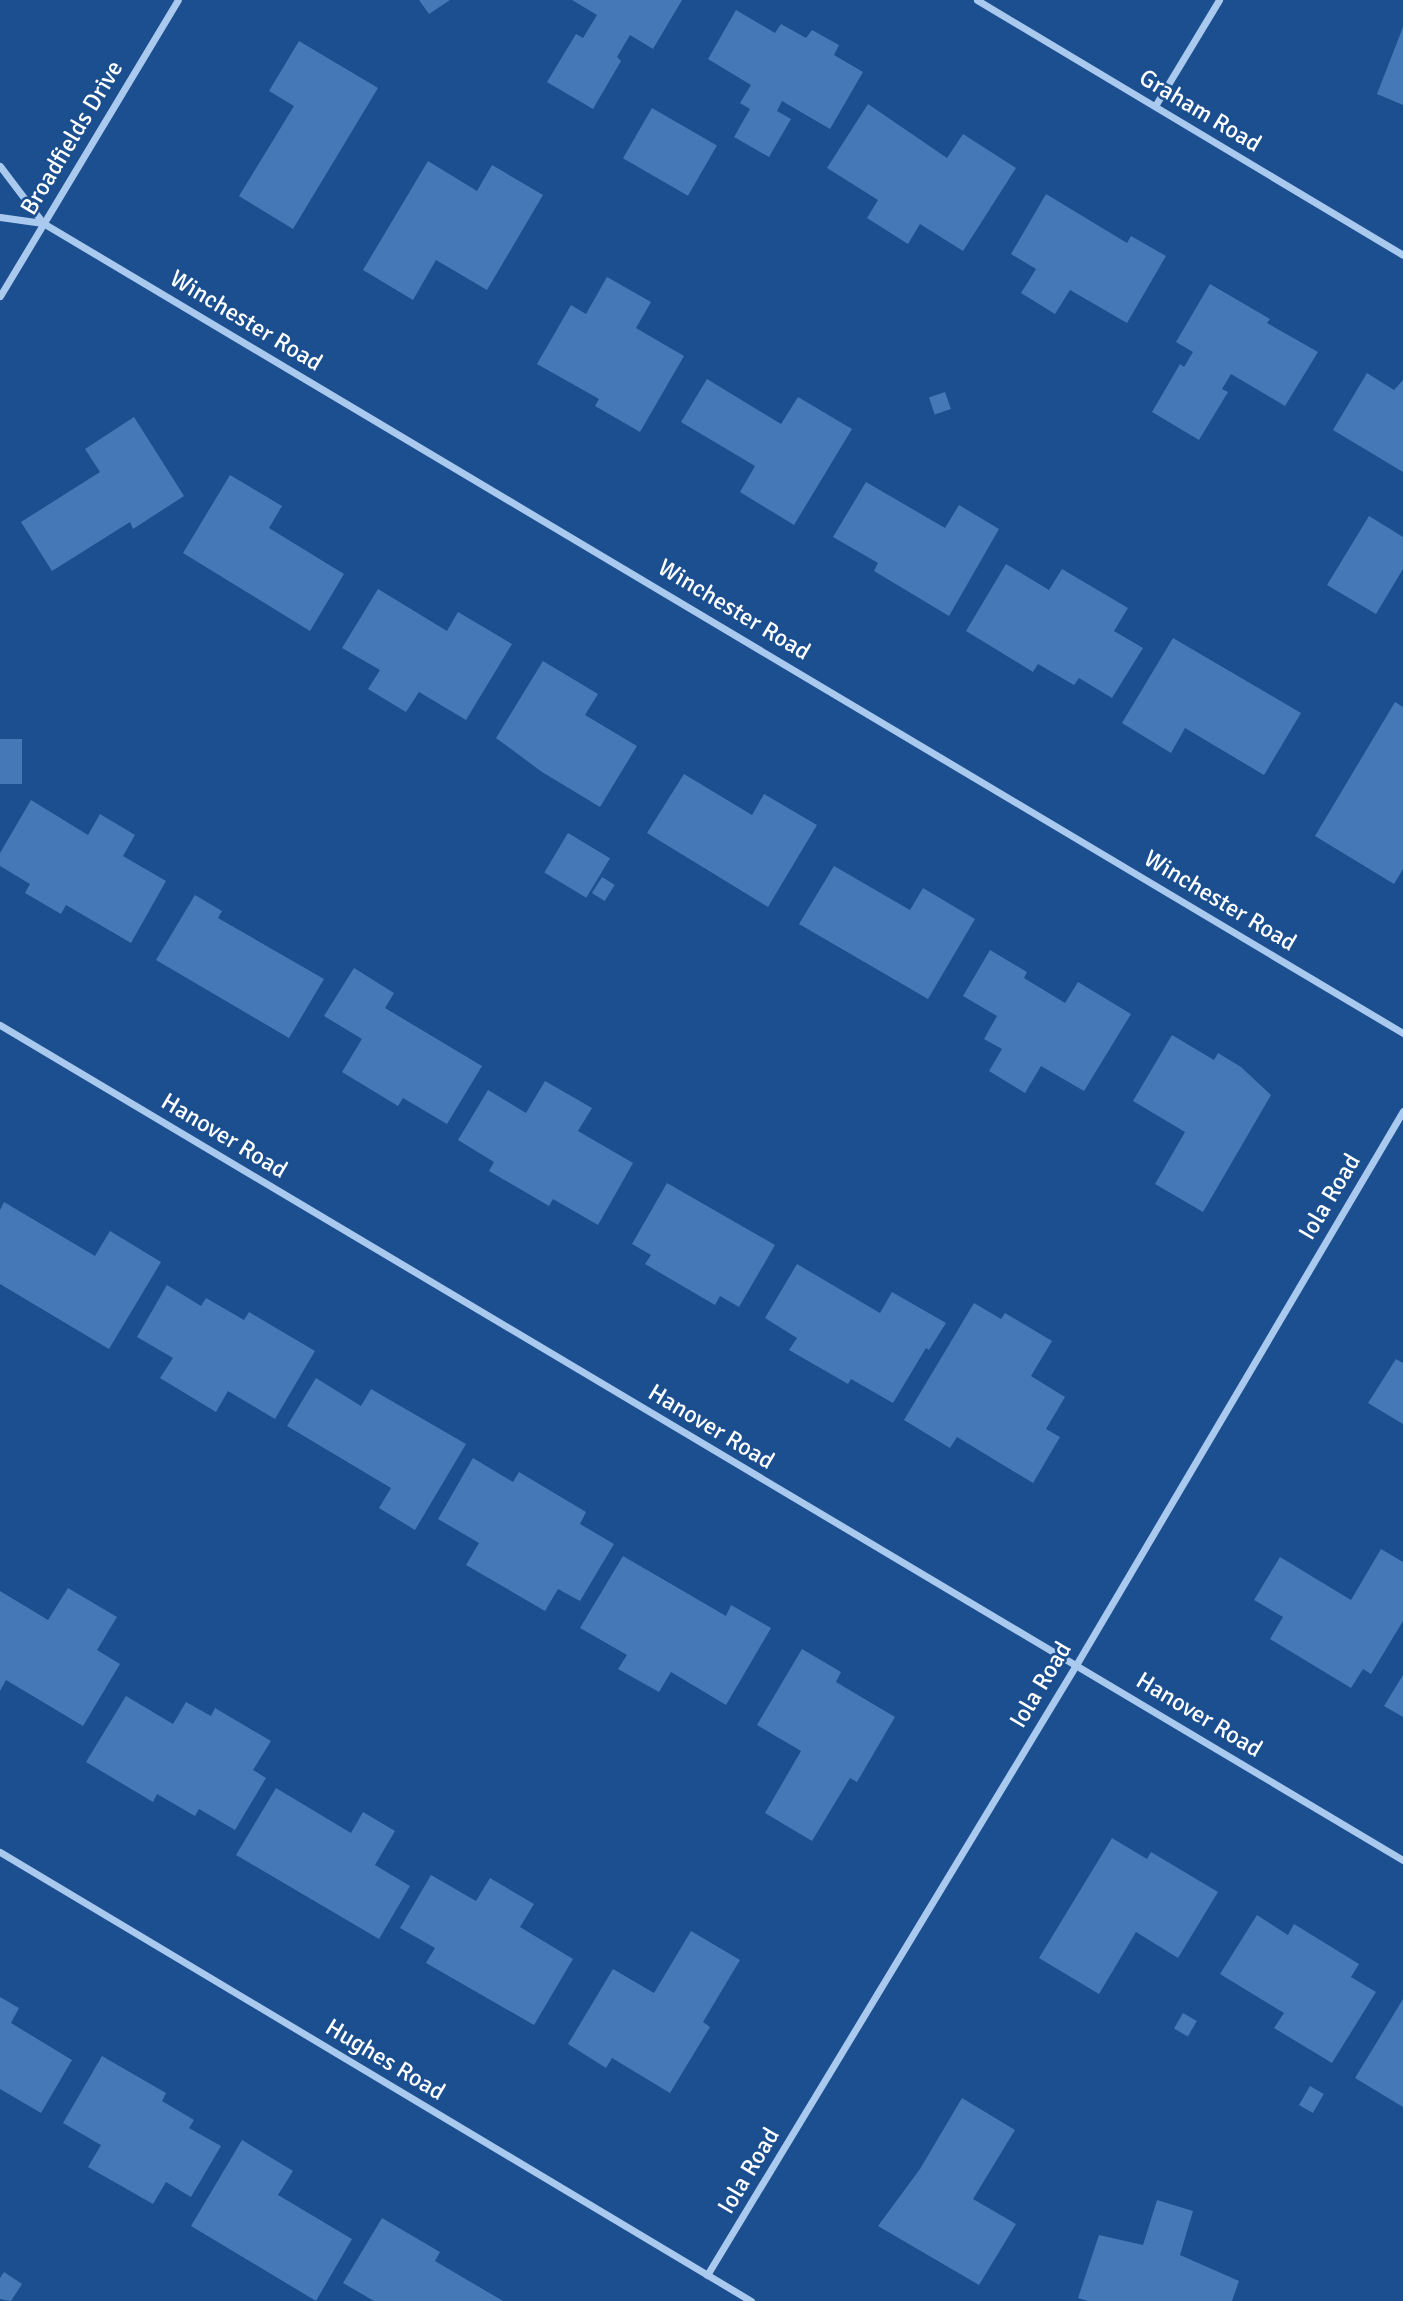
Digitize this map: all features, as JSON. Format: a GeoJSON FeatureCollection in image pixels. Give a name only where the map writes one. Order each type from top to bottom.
{"type":"FeatureCollection","features":[{"type":"Feature","properties":{"kind":"street","name":"Broadfields Drive"},"geometry":{"type":"LineString","coordinates":[[0,296],[178,0]]}},
{"type":"Feature","properties":{"kind":"street","name":"Graham Road"},"geometry":{"type":"LineString","coordinates":[[977,0],[1403,255]]}},
{"type":"Feature","properties":{"kind":"street"},"geometry":{"type":"LineString","coordinates":[[1155,106],[1219,0]]}},
{"type":"Feature","properties":{"kind":"street","name":"Winchester Road"},"geometry":{"type":"LineString","coordinates":[[0,166],[43,223],[1403,1033]]}},
{"type":"Feature","properties":{"kind":"street","name":"Winchester Road"},"geometry":{"type":"LineString","coordinates":[[0,217],[43,223]]}},
{"type":"Feature","properties":{"kind":"street","name":"Hanover Road"},"geometry":{"type":"LineString","coordinates":[[0,1025],[1403,1860]]}},
{"type":"Feature","properties":{"kind":"street","name":"Iola Road"},"geometry":{"type":"LineString","coordinates":[[707,2275],[1076,1665],[1403,1111]]}},
{"type":"Feature","properties":{"kind":"street","name":"Hughes Road"},"geometry":{"type":"LineString","coordinates":[[0,1852],[751,2301]]}},
{"type":"Feature","properties":{"kind":"building"},"geometry":{"type":"Polygon","coordinates":[[[419,0],[450,0],[429,14],[419,0]]]}},
{"type":"Feature","properties":{"kind":"building"},"geometry":{"type":"Polygon","coordinates":[[[572,0],[682,0],[653,49],[630,35],[617,57],[621,61],[593,109],[547,82],[576,34],[583,38],[597,15],[572,0]]]}},
{"type":"Feature","properties":{"kind":"building"},"geometry":{"type":"Polygon","coordinates":[[[736,10],[775,33],[781,24],[806,38],[812,30],[839,45],[834,55],[863,72],[830,129],[782,101],[777,111],[791,119],[769,157],[734,137],[750,109],[740,103],[751,85],[708,59],[736,10]]]}},
{"type":"Feature","properties":{"kind":"building"},"geometry":{"type":"Polygon","coordinates":[[[1403,27],[1403,105],[1377,94],[1403,27]]]}},
{"type":"Feature","properties":{"kind":"building"},"geometry":{"type":"Polygon","coordinates":[[[299,41],[378,88],[293,229],[239,196],[294,106],[269,91],[299,41]]]}},
{"type":"Feature","properties":{"kind":"building"},"geometry":{"type":"Polygon","coordinates":[[[868,104],[947,158],[963,134],[1016,168],[963,251],[920,224],[908,244],[867,218],[878,200],[827,168],[868,104]]]}},
{"type":"Feature","properties":{"kind":"building"},"geometry":{"type":"Polygon","coordinates":[[[652,108],[717,146],[688,196],[623,158],[652,108]]]}},
{"type":"Feature","properties":{"kind":"building"},"geometry":{"type":"Polygon","coordinates":[[[428,161],[477,191],[492,165],[543,195],[487,290],[436,260],[413,300],[363,270],[428,161]]]}},
{"type":"Feature","properties":{"kind":"building"},"geometry":{"type":"Polygon","coordinates":[[[1046,194],[1127,243],[1131,236],[1166,256],[1127,323],[1070,290],[1055,314],[1021,293],[1036,269],[1011,254],[1046,194]]]}},
{"type":"Feature","properties":{"kind":"building"},"geometry":{"type":"Polygon","coordinates":[[[607,277],[651,302],[636,328],[684,356],[640,432],[595,406],[599,399],[537,364],[571,305],[586,314],[607,277]]]}},
{"type":"Feature","properties":{"kind":"building"},"geometry":{"type":"Polygon","coordinates":[[[1210,284],[1270,319],[1267,323],[1318,352],[1285,406],[1231,374],[1222,389],[1228,392],[1199,440],[1152,412],[1180,364],[1184,367],[1193,352],[1176,342],[1210,284]]]}},
{"type":"Feature","properties":{"kind":"building"},"geometry":{"type":"Polygon","coordinates":[[[1367,373],[1394,390],[1403,380],[1403,472],[1333,430],[1367,373]]]}},
{"type":"Feature","properties":{"kind":"building"},"geometry":{"type":"Polygon","coordinates":[[[707,379],[781,424],[798,397],[852,429],[794,525],[740,492],[755,466],[681,422],[707,379]]]}},
{"type":"Feature","properties":{"kind":"building"},"geometry":{"type":"Polygon","coordinates":[[[945,392],[951,409],[935,415],[929,398],[945,392]]]}},
{"type":"Feature","properties":{"kind":"building"},"geometry":{"type":"Polygon","coordinates":[[[134,417],[184,496],[133,529],[130,522],[52,571],[21,522],[100,472],[85,449],[134,417]]]}},
{"type":"Feature","properties":{"kind":"building"},"geometry":{"type":"Polygon","coordinates":[[[230,475],[282,506],[269,528],[344,574],[310,631],[183,553],[230,475]]]}},
{"type":"Feature","properties":{"kind":"building"},"geometry":{"type":"Polygon","coordinates":[[[866,482],[945,528],[959,505],[999,529],[949,616],[874,571],[878,563],[833,537],[866,482]]]}},
{"type":"Feature","properties":{"kind":"building"},"geometry":{"type":"Polygon","coordinates":[[[1369,516],[1403,537],[1403,569],[1376,614],[1327,585],[1369,516]]]}},
{"type":"Feature","properties":{"kind":"building"},"geometry":{"type":"Polygon","coordinates":[[[1006,564],[1049,590],[1062,569],[1128,608],[1114,631],[1143,648],[1112,698],[1079,678],[1074,685],[1038,664],[1033,672],[966,631],[1006,564]]]}},
{"type":"Feature","properties":{"kind":"building"},"geometry":{"type":"Polygon","coordinates":[[[378,589],[447,631],[458,612],[512,644],[466,720],[419,692],[406,712],[368,689],[380,670],[342,648],[378,589]]]}},
{"type":"Feature","properties":{"kind":"building"},"geometry":{"type":"Polygon","coordinates":[[[1173,638],[1301,713],[1264,775],[1185,728],[1171,753],[1122,723],[1173,638]]]}},
{"type":"Feature","properties":{"kind":"building"},"geometry":{"type":"Polygon","coordinates":[[[543,661],[598,694],[585,715],[637,746],[600,807],[542,772],[496,738],[543,661]]]}},
{"type":"Feature","properties":{"kind":"building"},"geometry":{"type":"Polygon","coordinates":[[[1395,702],[1403,707],[1403,869],[1394,884],[1315,836],[1395,702]]]}},
{"type":"Feature","properties":{"kind":"building"},"geometry":{"type":"Polygon","coordinates":[[[0,739],[22,739],[22,784],[0,784],[0,739]]]}},
{"type":"Feature","properties":{"kind":"building"},"geometry":{"type":"Polygon","coordinates":[[[684,774],[752,815],[764,794],[817,825],[768,907],[647,833],[684,774]]]}},
{"type":"Feature","properties":{"kind":"building"},"geometry":{"type":"Polygon","coordinates":[[[31,800],[88,835],[100,814],[135,835],[123,856],[166,881],[131,943],[66,905],[61,914],[25,893],[30,884],[0,866],[0,853],[31,800]]]}},
{"type":"Feature","properties":{"kind":"building"},"geometry":{"type":"Polygon","coordinates":[[[568,833],[610,858],[586,898],[544,872],[568,833]]]}},
{"type":"Feature","properties":{"kind":"building"},"geometry":{"type":"Polygon","coordinates":[[[834,866],[910,910],[923,888],[975,919],[928,999],[799,924],[834,866]]]}},
{"type":"Feature","properties":{"kind":"building"},"geometry":{"type":"Polygon","coordinates":[[[602,877],[615,885],[605,901],[592,893],[602,877]]]}},
{"type":"Feature","properties":{"kind":"building"},"geometry":{"type":"Polygon","coordinates":[[[195,895],[222,911],[218,918],[324,979],[289,1038],[156,960],[195,895]]]}},
{"type":"Feature","properties":{"kind":"building"},"geometry":{"type":"Polygon","coordinates":[[[990,950],[1027,972],[1024,978],[1065,1003],[1078,982],[1131,1014],[1084,1091],[1041,1066],[1025,1093],[989,1071],[1002,1049],[984,1039],[997,1016],[963,996],[990,950]]]}},
{"type":"Feature","properties":{"kind":"building"},"geometry":{"type":"Polygon","coordinates":[[[354,968],[394,993],[385,1008],[482,1066],[447,1124],[403,1098],[398,1106],[342,1072],[362,1039],[324,1016],[354,968]]]}},
{"type":"Feature","properties":{"kind":"building"},"geometry":{"type":"Polygon","coordinates":[[[1172,1035],[1214,1060],[1218,1053],[1241,1067],[1271,1095],[1203,1212],[1155,1184],[1185,1132],[1133,1101],[1172,1035]]]}},
{"type":"Feature","properties":{"kind":"building"},"geometry":{"type":"Polygon","coordinates":[[[545,1081],[592,1108],[578,1131],[633,1163],[598,1225],[553,1199],[549,1206],[489,1171],[494,1162],[458,1140],[488,1090],[526,1113],[545,1081]]]}},
{"type":"Feature","properties":{"kind":"building"},"geometry":{"type":"Polygon","coordinates":[[[667,1183],[775,1245],[739,1307],[720,1296],[715,1305],[645,1264],[651,1255],[632,1244],[667,1183]]]}},
{"type":"Feature","properties":{"kind":"building"},"geometry":{"type":"Polygon","coordinates":[[[4,1202],[95,1256],[110,1231],[161,1262],[109,1349],[0,1284],[0,1210],[4,1202]]]}},
{"type":"Feature","properties":{"kind":"building"},"geometry":{"type":"Polygon","coordinates":[[[797,1264],[880,1313],[892,1292],[946,1323],[929,1350],[926,1348],[893,1403],[851,1379],[848,1384],[789,1350],[797,1338],[765,1318],[797,1264]]]}},
{"type":"Feature","properties":{"kind":"building"},"geometry":{"type":"Polygon","coordinates":[[[167,1285],[201,1306],[206,1298],[244,1320],[249,1312],[315,1351],[275,1419],[228,1391],[216,1412],[160,1378],[173,1358],[137,1337],[167,1285]]]}},
{"type":"Feature","properties":{"kind":"building"},"geometry":{"type":"Polygon","coordinates":[[[974,1303],[1001,1319],[1005,1313],[1052,1341],[1031,1376],[1065,1397],[1046,1429],[1060,1437],[1033,1483],[957,1437],[950,1448],[904,1420],[974,1303]]]}},
{"type":"Feature","properties":{"kind":"building"},"geometry":{"type":"Polygon","coordinates":[[[1396,1359],[1403,1363],[1403,1424],[1368,1403],[1396,1359]]]}},
{"type":"Feature","properties":{"kind":"building"},"geometry":{"type":"Polygon","coordinates":[[[316,1378],[361,1406],[371,1389],[466,1444],[415,1530],[379,1508],[391,1488],[287,1426],[316,1378]]]}},
{"type":"Feature","properties":{"kind":"building"},"geometry":{"type":"Polygon","coordinates":[[[473,1458],[513,1482],[519,1472],[586,1512],[580,1524],[614,1544],[580,1601],[558,1589],[545,1611],[466,1565],[479,1543],[438,1519],[473,1458]]]}},
{"type":"Feature","properties":{"kind":"building"},"geometry":{"type":"Polygon","coordinates":[[[1381,1549],[1403,1562],[1403,1621],[1371,1674],[1363,1669],[1351,1688],[1270,1639],[1283,1617],[1254,1600],[1280,1557],[1351,1600],[1381,1549]]]}},
{"type":"Feature","properties":{"kind":"building"},"geometry":{"type":"Polygon","coordinates":[[[623,1556],[726,1616],[731,1605],[771,1628],[726,1705],[671,1672],[659,1692],[618,1669],[627,1655],[580,1628],[623,1556]]]}},
{"type":"Feature","properties":{"kind":"building"},"geometry":{"type":"Polygon","coordinates":[[[68,1588],[117,1617],[97,1650],[120,1664],[83,1726],[6,1680],[0,1691],[0,1591],[48,1620],[68,1588]]]}},
{"type":"Feature","properties":{"kind":"building"},"geometry":{"type":"Polygon","coordinates":[[[802,1649],[841,1672],[836,1682],[895,1717],[857,1782],[850,1778],[812,1841],[765,1813],[801,1751],[757,1725],[802,1649]]]}},
{"type":"Feature","properties":{"kind":"building"},"geometry":{"type":"Polygon","coordinates":[[[1403,1675],[1403,1717],[1384,1706],[1403,1675]]]}},
{"type":"Feature","properties":{"kind":"building"},"geometry":{"type":"Polygon","coordinates":[[[126,1696],[173,1724],[186,1702],[211,1716],[215,1708],[271,1741],[253,1770],[266,1778],[235,1830],[199,1809],[195,1816],[157,1794],[153,1802],[86,1762],[126,1696]]]}},
{"type":"Feature","properties":{"kind":"building"},"geometry":{"type":"Polygon","coordinates":[[[276,1788],[351,1833],[363,1812],[395,1831],[375,1865],[410,1886],[379,1939],[236,1855],[276,1788]]]}},
{"type":"Feature","properties":{"kind":"building"},"geometry":{"type":"Polygon","coordinates":[[[1112,1838],[1147,1859],[1151,1852],[1218,1892],[1178,1958],[1136,1932],[1099,1994],[1039,1958],[1112,1838]]]}},
{"type":"Feature","properties":{"kind":"building"},"geometry":{"type":"Polygon","coordinates":[[[431,1875],[476,1901],[490,1878],[534,1904],[520,1927],[573,1959],[534,2025],[426,1963],[435,1948],[400,1928],[431,1875]]]}},
{"type":"Feature","properties":{"kind":"building"},"geometry":{"type":"Polygon","coordinates":[[[1257,1915],[1288,1935],[1294,1924],[1359,1964],[1351,1977],[1376,1992],[1332,2063],[1274,2028],[1284,2013],[1220,1974],[1257,1915]]]}},
{"type":"Feature","properties":{"kind":"building"},"geometry":{"type":"Polygon","coordinates":[[[691,1931],[740,1960],[703,2022],[710,2027],[670,2093],[612,2058],[606,2068],[568,2044],[613,1969],[654,1993],[691,1931]]]}},
{"type":"Feature","properties":{"kind":"building"},"geometry":{"type":"Polygon","coordinates":[[[0,1997],[19,2008],[11,2023],[72,2060],[41,2113],[0,2089],[0,1997]]]}},
{"type":"Feature","properties":{"kind":"building"},"geometry":{"type":"Polygon","coordinates":[[[1403,1999],[1403,2107],[1355,2078],[1403,1999]]]}},
{"type":"Feature","properties":{"kind":"building"},"geometry":{"type":"Polygon","coordinates":[[[1183,2013],[1197,2021],[1188,2037],[1174,2029],[1183,2013]]]}},
{"type":"Feature","properties":{"kind":"building"},"geometry":{"type":"Polygon","coordinates":[[[102,2056],[166,2093],[162,2101],[194,2120],[189,2128],[221,2146],[191,2197],[166,2182],[153,2204],[88,2167],[101,2145],[63,2123],[102,2056]]]}},
{"type":"Feature","properties":{"kind":"building"},"geometry":{"type":"Polygon","coordinates":[[[1310,2086],[1324,2094],[1313,2113],[1299,2105],[1310,2086]]]}},
{"type":"Feature","properties":{"kind":"building"},"geometry":{"type":"Polygon","coordinates":[[[962,2098],[1015,2130],[973,2199],[1016,2224],[979,2285],[878,2226],[920,2169],[962,2098]]]}},
{"type":"Feature","properties":{"kind":"building"},"geometry":{"type":"Polygon","coordinates":[[[242,2140],[293,2171],[278,2195],[352,2239],[316,2301],[191,2226],[242,2140]]]}},
{"type":"Feature","properties":{"kind":"building"},"geometry":{"type":"Polygon","coordinates":[[[1157,2200],[1193,2211],[1180,2255],[1239,2281],[1232,2301],[1088,2301],[1078,2298],[1099,2235],[1143,2245],[1157,2200]]]}},
{"type":"Feature","properties":{"kind":"building"},"geometry":{"type":"Polygon","coordinates":[[[382,2218],[440,2252],[435,2261],[503,2301],[374,2301],[343,2283],[382,2218]]]}},
{"type":"Feature","properties":{"kind":"building"},"geometry":{"type":"Polygon","coordinates":[[[4,2272],[22,2284],[11,2301],[0,2299],[0,2278],[4,2272]]]}}]}
